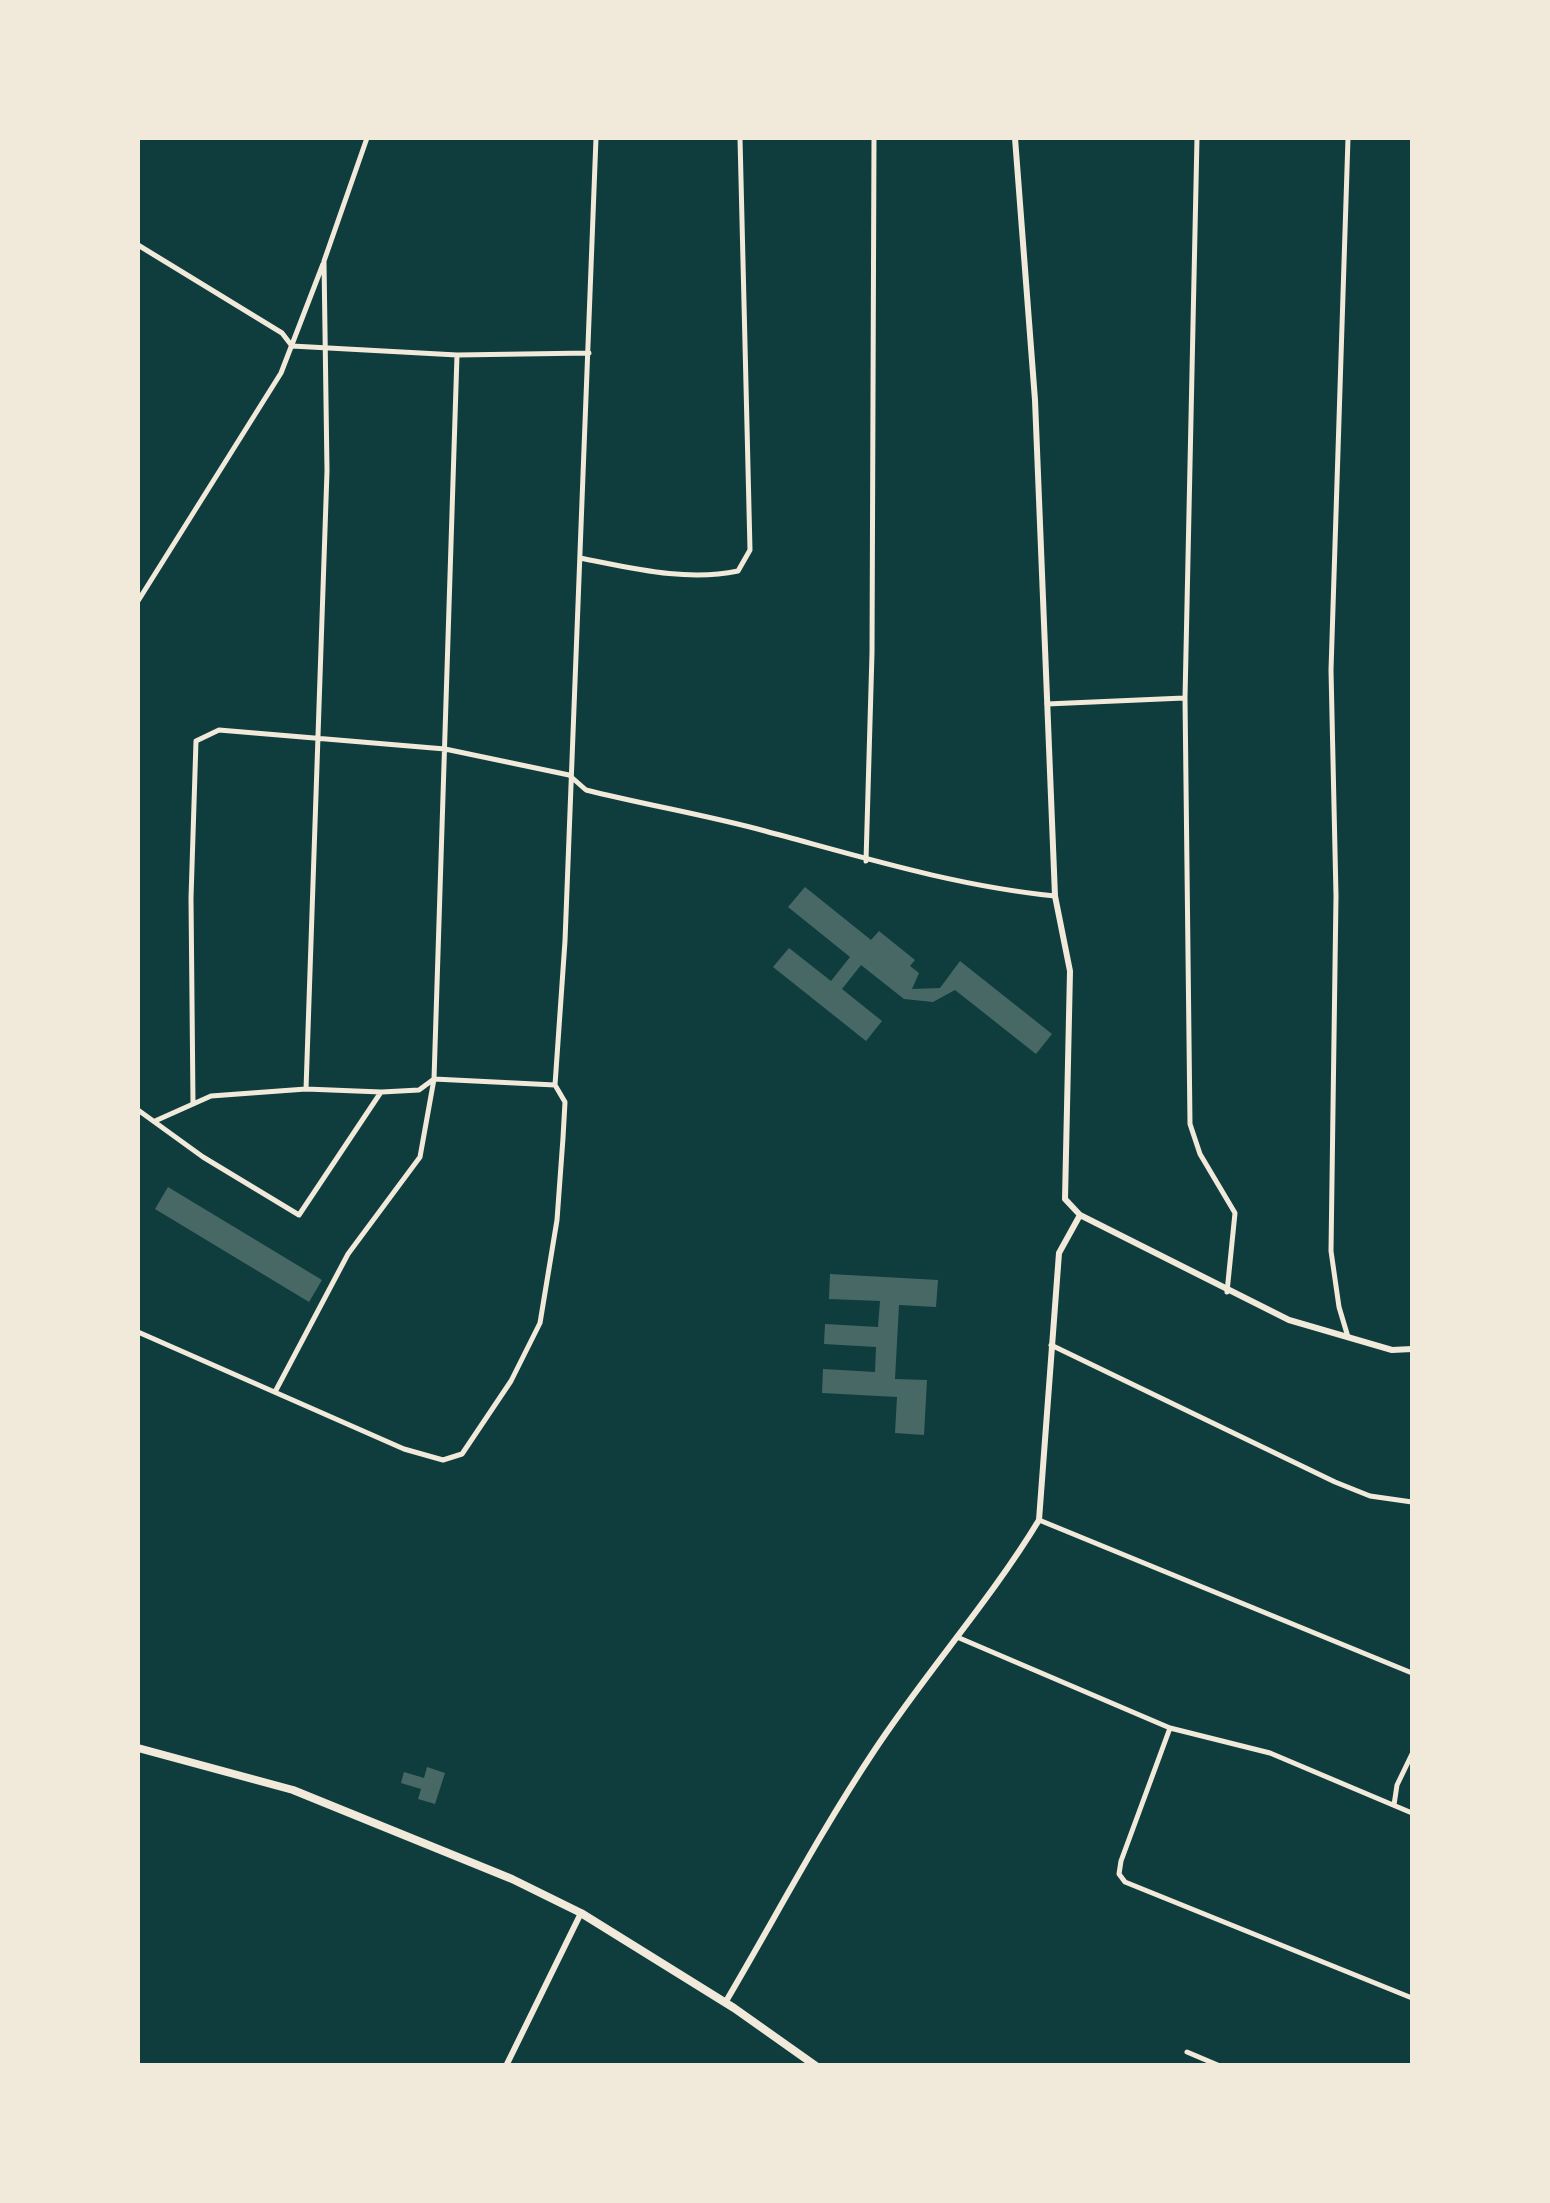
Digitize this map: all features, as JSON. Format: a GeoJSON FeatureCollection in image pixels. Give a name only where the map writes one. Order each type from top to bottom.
{"type":"FeatureCollection","features":[{"type":"Feature","properties":{"kind":"highway"},"geometry":{"type":"LineString","coordinates":[[138,1748],[293,1790],[512,1879],[581,1912],[816,2066]]}},
{"type":"Feature","properties":{"kind":"street"},"geometry":{"type":"LineString","coordinates":[[138,601],[281,372],[367,138]]}},
{"type":"Feature","properties":{"kind":"street"},"geometry":{"type":"LineString","coordinates":[[138,1332],[404,1450],[443,1460],[462,1454],[478,1437],[540,1323],[560,1187],[565,1102],[554,1085],[565,941],[596,138]]}},
{"type":"Feature","properties":{"kind":"street"},"geometry":{"type":"LineString","coordinates":[[580,558],[663,573],[719,575],[738,572],[750,550],[740,138]]}},
{"type":"Feature","properties":{"kind":"street"},"geometry":{"type":"LineString","coordinates":[[866,861],[872,653],[874,138]]}},
{"type":"Feature","properties":{"kind":"street"},"geometry":{"type":"LineString","coordinates":[[1015,138],[1035,400],[1055,896],[1070,971],[1065,1199],[1080,1215],[1227,1292],[1349,1339],[1392,1350],[1412,1349]]}},
{"type":"Feature","properties":{"kind":"street"},"geometry":{"type":"LineString","coordinates":[[1197,138],[1185,698],[1190,1124],[1200,1154],[1235,1212],[1227,1292]]}},
{"type":"Feature","properties":{"kind":"street"},"geometry":{"type":"LineString","coordinates":[[1348,138],[1331,670],[1336,896],[1331,1251],[1338,1307],[1349,1339]]}},
{"type":"Feature","properties":{"kind":"street"},"geometry":{"type":"LineString","coordinates":[[138,245],[282,332],[292,346],[458,355],[589,353]]}},
{"type":"Feature","properties":{"kind":"street"},"geometry":{"type":"LineString","coordinates":[[306,1089],[328,350],[324,262]]}},
{"type":"Feature","properties":{"kind":"street"},"geometry":{"type":"LineString","coordinates":[[275,1392],[348,1254],[420,1157],[434,1079],[458,355]]}},
{"type":"Feature","properties":{"kind":"street"},"geometry":{"type":"LineString","coordinates":[[1047,704],[1185,698]]}},
{"type":"Feature","properties":{"kind":"street"},"geometry":{"type":"LineString","coordinates":[[193,1104],[191,898],[196,741],[219,730],[445,750],[569,776],[586,790],[764,830],[866,861],[987,890],[1055,896]]}},
{"type":"Feature","properties":{"kind":"street"},"geometry":{"type":"LineString","coordinates":[[156,1121],[211,1096],[306,1089],[420,1090],[434,1079],[554,1085]]}},
{"type":"Feature","properties":{"kind":"street"},"geometry":{"type":"LineString","coordinates":[[138,1110],[203,1157],[299,1215],[380,1092]]}},
{"type":"Feature","properties":{"kind":"street"},"geometry":{"type":"LineString","coordinates":[[725,2003],[872,1753],[954,1636],[989,1596],[1039,1520],[1059,1254],[1080,1215]]}},
{"type":"Feature","properties":{"kind":"street"},"geometry":{"type":"LineString","coordinates":[[1052,1344],[1336,1482],[1370,1496],[1412,1502]]}},
{"type":"Feature","properties":{"kind":"street"},"geometry":{"type":"LineString","coordinates":[[1039,1520],[1412,1673]]}},
{"type":"Feature","properties":{"kind":"street"},"geometry":{"type":"LineString","coordinates":[[954,1636],[1170,1728],[1270,1753],[1412,1812]]}},
{"type":"Feature","properties":{"kind":"street"},"geometry":{"type":"LineString","coordinates":[[1170,1728],[1121,1861],[1119,1874],[1125,1882],[1412,1998]]}},
{"type":"Feature","properties":{"kind":"street"},"geometry":{"type":"LineString","coordinates":[[1394,1805],[1397,1784],[1412,1754]]}},
{"type":"Feature","properties":{"kind":"street"},"geometry":{"type":"LineString","coordinates":[[506,2066],[581,1912]]}},
{"type":"Feature","properties":{"kind":"street"},"geometry":{"type":"LineString","coordinates":[[1187,2052],[1220,2066]]}},
{"type":"Feature","properties":{"kind":"building"},"geometry":{"type":"Polygon","coordinates":[[[805,887],[871,940],[879,931],[915,960],[910,966],[919,973],[912,989],[940,988],[960,961],[1052,1034],[1036,1054],[955,990],[933,1002],[904,999],[861,965],[842,989],[882,1021],[866,1041],[773,967],[789,948],[831,981],[850,957],[788,907],[805,887]]]}},
{"type":"Feature","properties":{"kind":"building"},"geometry":{"type":"Polygon","coordinates":[[[168,1187],[322,1280],[309,1302],[155,1209],[168,1187]]]}},
{"type":"Feature","properties":{"kind":"building"},"geometry":{"type":"Polygon","coordinates":[[[830,1274],[938,1280],[936,1307],[899,1305],[895,1379],[927,1380],[924,1435],[895,1433],[897,1397],[822,1393],[823,1369],[875,1372],[876,1347],[824,1344],[825,1324],[878,1327],[880,1301],[829,1299],[830,1274]]]}},
{"type":"Feature","properties":{"kind":"building"},"geometry":{"type":"Polygon","coordinates":[[[427,1767],[445,1773],[435,1804],[418,1799],[421,1789],[401,1783],[404,1772],[424,1778],[427,1767]]]}}]}
